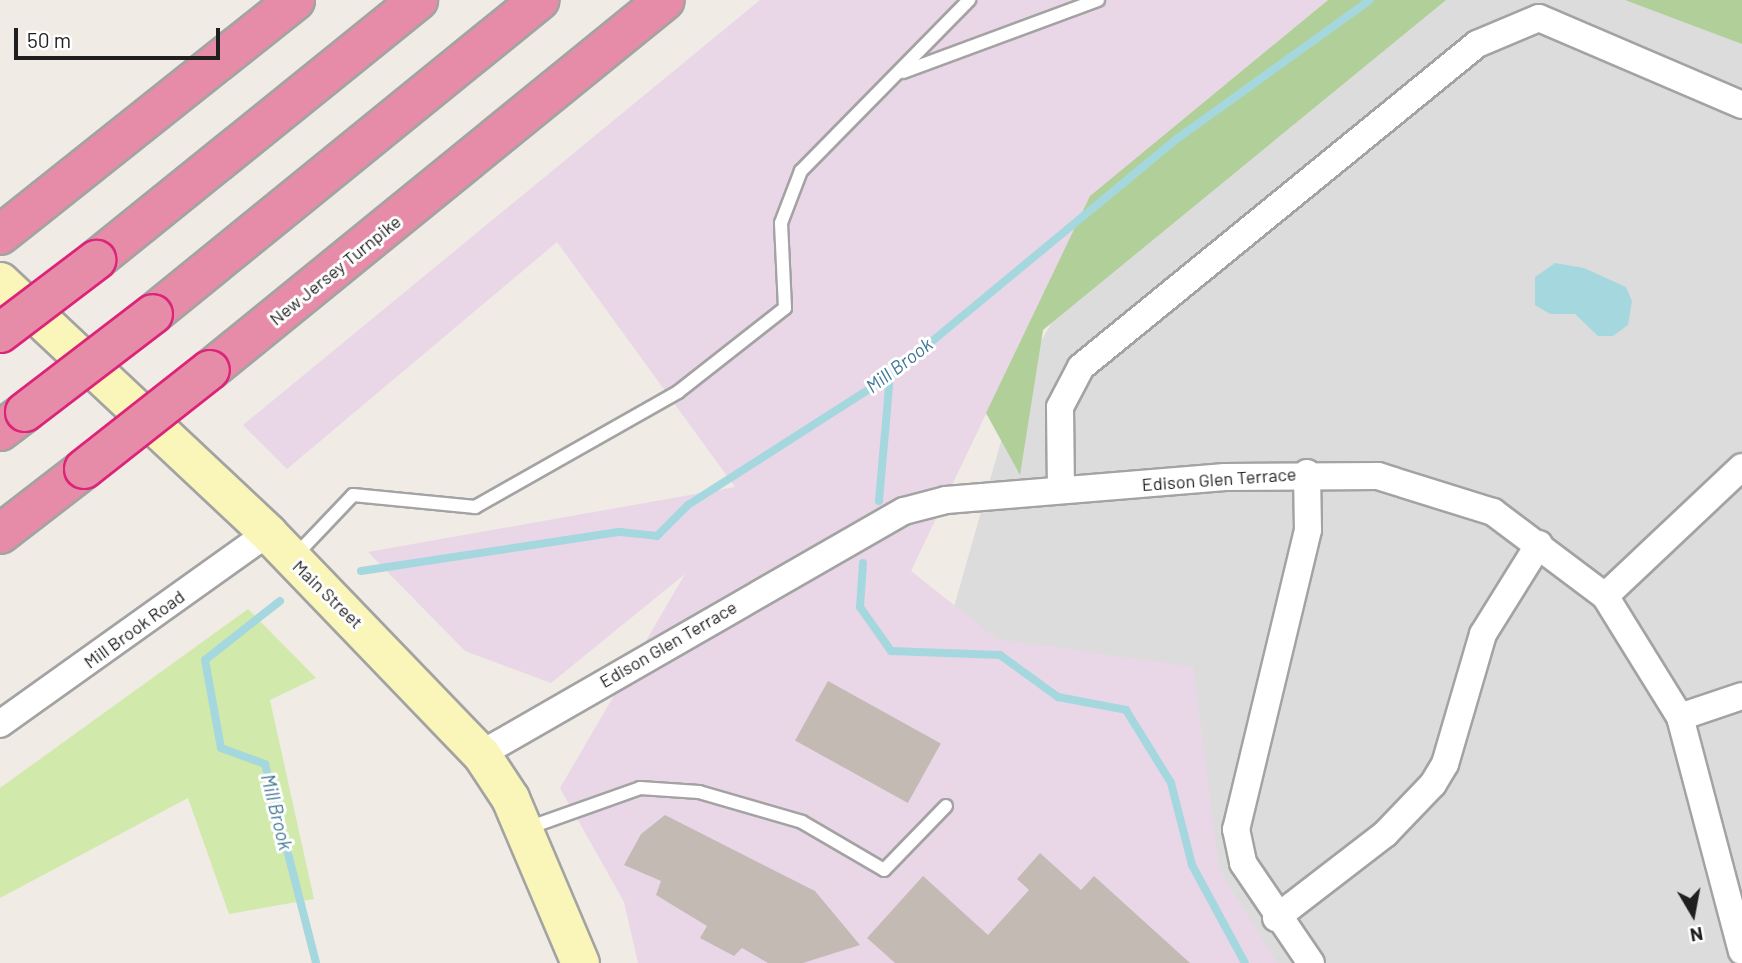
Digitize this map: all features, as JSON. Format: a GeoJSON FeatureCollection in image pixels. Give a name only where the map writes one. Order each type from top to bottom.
{"type":"FeatureCollection","features":[{"type":"Feature","properties":{"kind":"highway"},"geometry":{"type":"LineString","coordinates":[[0,235],[295,0]]}},
{"type":"Feature","properties":{"kind":"highway"},"geometry":{"type":"LineString","coordinates":[[0,333],[96,260],[418,0]]}},
{"type":"Feature","properties":{"kind":"highway"},"geometry":{"type":"LineString","coordinates":[[12,422],[153,314],[539,0]]}},
{"type":"Feature","properties":{"kind":"highway","name":"New Jersey Turnpike"},"geometry":{"type":"LineString","coordinates":[[0,534],[209,370],[665,0]]}},
{"type":"Feature","properties":{"kind":"main road","name":"Main Street"},"geometry":{"type":"LineString","coordinates":[[0,281],[268,533],[481,754],[525,829],[579,963]]}},
{"type":"Feature","properties":{"kind":"street"},"geometry":{"type":"LineString","coordinates":[[1062,490],[1060,407],[1081,367],[1476,44],[1539,18],[1742,105]]}},
{"type":"Feature","properties":{"kind":"street"},"geometry":{"type":"LineString","coordinates":[[1605,596],[1742,467]]}},
{"type":"Feature","properties":{"kind":"street"},"geometry":{"type":"LineString","coordinates":[[1307,473],[1308,530],[1236,830],[1243,863],[1276,918],[1311,963]]}},
{"type":"Feature","properties":{"kind":"street","name":"Edison Glen Terrace"},"geometry":{"type":"LineString","coordinates":[[481,754],[904,511],[946,500],[1062,490],[1307,473],[1378,476],[1444,493],[1493,512],[1605,596],[1680,717],[1742,951]]}},
{"type":"Feature","properties":{"kind":"street","name":"Mill Brook Road"},"geometry":{"type":"LineString","coordinates":[[0,724],[268,533]]}},
{"type":"Feature","properties":{"kind":"street"},"geometry":{"type":"LineString","coordinates":[[1276,918],[1385,834],[1433,785],[1445,764],[1483,634],[1539,544]]}},
{"type":"Feature","properties":{"kind":"street"},"geometry":{"type":"LineString","coordinates":[[1680,717],[1742,696]]}},
{"type":"Feature","properties":{"kind":"lane"},"geometry":{"type":"LineString","coordinates":[[293,559],[353,495],[475,507],[678,392],[785,308],[781,223],[801,171],[969,0]]}},
{"type":"Feature","properties":{"kind":"lane"},"geometry":{"type":"LineString","coordinates":[[896,75],[1098,0]]}},
{"type":"Feature","properties":{"kind":"lane"},"geometry":{"type":"LineString","coordinates":[[525,829],[640,788],[699,792],[802,822],[884,870],[946,806]]}},
{"type":"Feature","properties":{"kind":"shaded area"},"geometry":{"type":"Polygon","coordinates":[[[760,0],[1328,0],[1090,196],[911,571],[997,639],[1193,667],[1219,869],[1277,963],[638,963],[624,902],[560,788],[685,574],[551,683],[465,651],[368,552],[735,487],[557,242],[287,469],[243,425],[760,0]]]}},
{"type":"Feature","properties":{"kind":"shaded area"},"geometry":{"type":"Polygon","coordinates":[[[1437,0],[1675,0],[1742,26],[1742,963],[1271,963],[946,635],[1019,378],[1085,267],[1437,0]]]}},
{"type":"Feature","properties":{"kind":"green space"},"geometry":{"type":"Polygon","coordinates":[[[1328,0],[1446,0],[1043,330],[1020,475],[986,413],[1090,196],[1328,0]]]}},
{"type":"Feature","properties":{"kind":"green space"},"geometry":{"type":"Polygon","coordinates":[[[1625,0],[1742,0],[1742,44],[1625,0]]]}},
{"type":"Feature","properties":{"kind":"green space"},"geometry":{"type":"Polygon","coordinates":[[[248,609],[316,678],[270,700],[314,899],[229,914],[188,798],[0,898],[0,788],[248,609]]]}},
{"type":"Feature","properties":{"kind":"water"},"geometry":{"type":"Polygon","coordinates":[[[1555,263],[1584,268],[1626,287],[1632,301],[1628,325],[1613,336],[1598,336],[1575,314],[1550,314],[1535,305],[1535,277],[1555,263]]]}},
{"type":"Feature","properties":{"kind":"building"},"geometry":{"type":"Polygon","coordinates":[[[828,681],[941,744],[908,803],[795,740],[828,681]]]}},
{"type":"Feature","properties":{"kind":"building"},"geometry":{"type":"Polygon","coordinates":[[[665,815],[815,891],[860,945],[803,963],[768,963],[742,948],[734,956],[700,938],[707,926],[656,895],[661,881],[624,865],[641,834],[665,815]]]}},
{"type":"Feature","properties":{"kind":"building"},"geometry":{"type":"Polygon","coordinates":[[[1040,853],[1081,890],[1094,876],[1190,963],[895,963],[867,938],[923,876],[988,935],[1029,890],[1017,879],[1040,853]]]}},
{"type":"Feature","properties":{"kind":"waterway","name":"Mill Brook"},"geometry":{"type":"LineString","coordinates":[[361,571],[620,532],[657,536],[688,505],[890,376],[1178,138],[1370,0]]}},
{"type":"Feature","properties":{"kind":"waterway"},"geometry":{"type":"LineString","coordinates":[[879,501],[890,376]]}},
{"type":"Feature","properties":{"kind":"waterway"},"geometry":{"type":"LineString","coordinates":[[863,563],[860,607],[891,651],[1000,655],[1058,697],[1126,710],[1171,783],[1192,865],[1245,963]]}},
{"type":"Feature","properties":{"kind":"waterway","name":"Mill Brook"},"geometry":{"type":"LineString","coordinates":[[280,601],[205,660],[221,748],[265,764],[316,963]]}}]}
